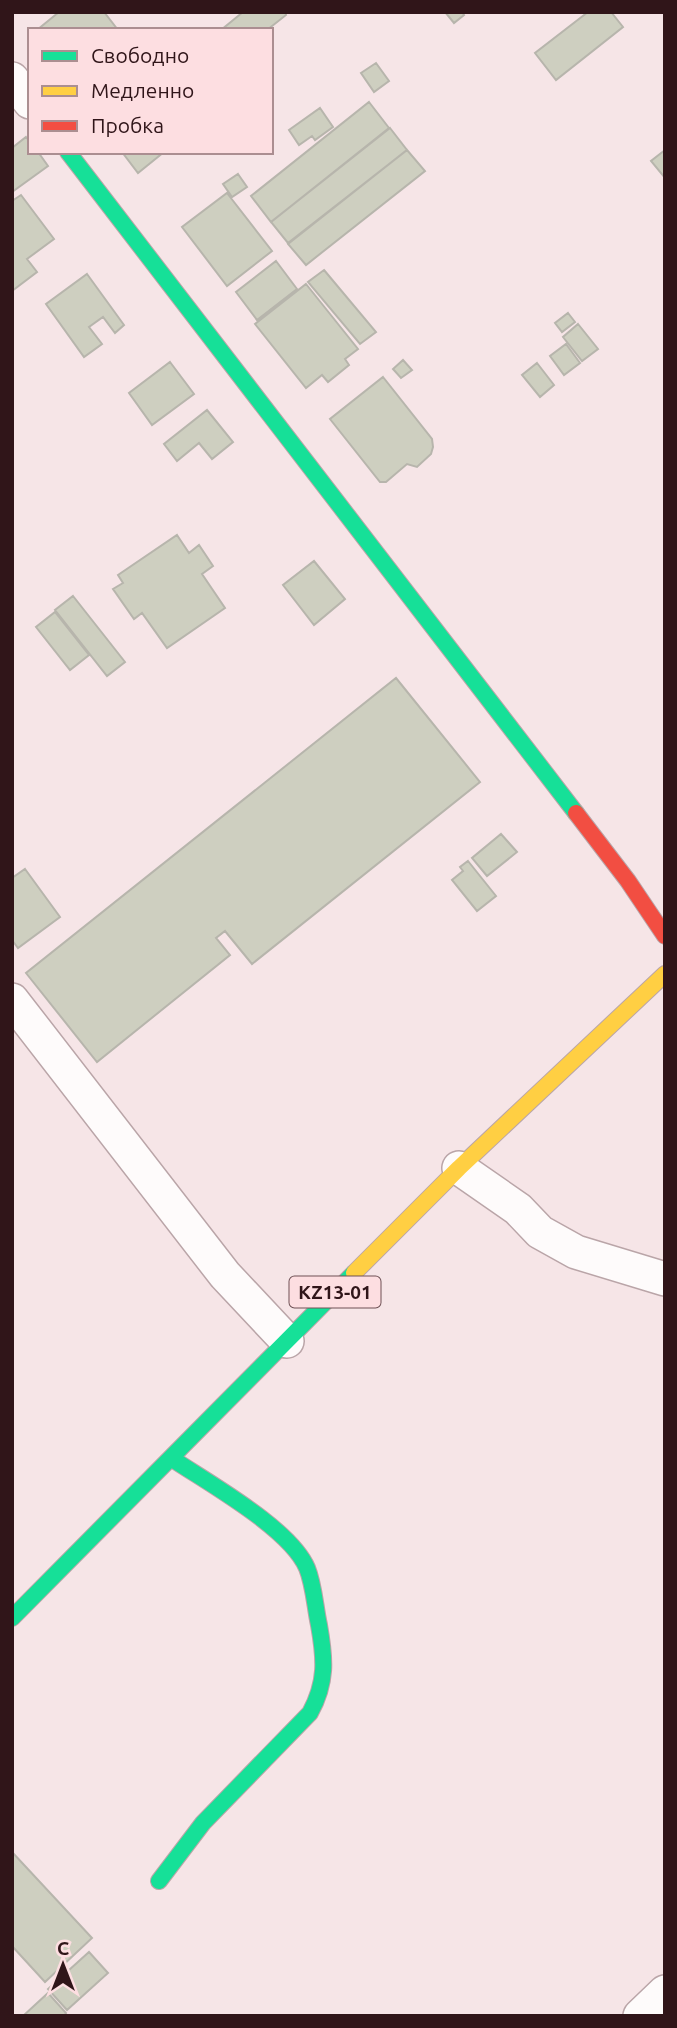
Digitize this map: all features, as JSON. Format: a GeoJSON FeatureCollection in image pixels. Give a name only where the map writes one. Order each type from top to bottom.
{"type":"FeatureCollection","features":[{"type":"Feature","properties":{"kind":"main road"},"geometry":{"type":"LineString","coordinates":[[70,154],[628,881],[665,936]]}},
{"type":"Feature","properties":{"kind":"main road","name":"KZ13-01"},"geometry":{"type":"LineString","coordinates":[[12,1618],[458,1168],[665,974]]}},
{"type":"Feature","properties":{"kind":"main road"},"geometry":{"type":"LineString","coordinates":[[159,1881],[203,1823],[310,1713],[320,1694],[326,1658],[308,1569],[296,1548],[260,1518],[171,1458]]}},
{"type":"Feature","properties":{"kind":"street"},"geometry":{"type":"LineString","coordinates":[[12,79],[28,99]]}},
{"type":"Feature","properties":{"kind":"street"},"geometry":{"type":"LineString","coordinates":[[12,1000],[226,1275],[287,1341]]}},
{"type":"Feature","properties":{"kind":"street"},"geometry":{"type":"LineString","coordinates":[[458,1168],[518,1209],[540,1232],[576,1252],[665,1279]]}},
{"type":"Feature","properties":{"kind":"street"},"geometry":{"type":"LineString","coordinates":[[640,2016],[665,1992]]}},
{"type":"Feature","properties":{"kind":"building"},"geometry":{"type":"Polygon","coordinates":[[[59,12],[104,12],[116,28],[39,28],[59,12]]]}},
{"type":"Feature","properties":{"kind":"building"},"geometry":{"type":"Polygon","coordinates":[[[243,12],[285,12],[286,15],[270,28],[223,28],[243,12]]]}},
{"type":"Feature","properties":{"kind":"building"},"geometry":{"type":"Polygon","coordinates":[[[445,12],[462,12],[464,15],[454,23],[445,12]]]}},
{"type":"Feature","properties":{"kind":"building"},"geometry":{"type":"Polygon","coordinates":[[[588,12],[611,12],[623,27],[556,80],[535,53],[588,12]]]}},
{"type":"Feature","properties":{"kind":"building"},"geometry":{"type":"Polygon","coordinates":[[[376,63],[389,81],[374,92],[361,73],[376,63]]]}},
{"type":"Feature","properties":{"kind":"building"},"geometry":{"type":"Polygon","coordinates":[[[369,102],[389,128],[271,222],[251,196],[369,102]]]}},
{"type":"Feature","properties":{"kind":"building"},"geometry":{"type":"Polygon","coordinates":[[[320,108],[333,127],[315,140],[312,136],[299,145],[289,130],[320,108]]]}},
{"type":"Feature","properties":{"kind":"building"},"geometry":{"type":"Polygon","coordinates":[[[390,128],[407,150],[288,243],[271,222],[390,128]]]}},
{"type":"Feature","properties":{"kind":"building"},"geometry":{"type":"Polygon","coordinates":[[[26,137],[28,154],[39,154],[48,166],[12,192],[12,148],[26,137]]]}},
{"type":"Feature","properties":{"kind":"building"},"geometry":{"type":"Polygon","coordinates":[[[407,150],[425,171],[306,265],[288,244],[407,150]]]}},
{"type":"Feature","properties":{"kind":"building"},"geometry":{"type":"Polygon","coordinates":[[[665,150],[665,178],[651,161],[665,150]]]}},
{"type":"Feature","properties":{"kind":"building"},"geometry":{"type":"Polygon","coordinates":[[[124,154],[162,154],[138,173],[124,154]]]}},
{"type":"Feature","properties":{"kind":"building"},"geometry":{"type":"Polygon","coordinates":[[[238,174],[247,187],[232,197],[223,184],[238,174]]]}},
{"type":"Feature","properties":{"kind":"building"},"geometry":{"type":"Polygon","coordinates":[[[227,193],[272,251],[227,286],[182,227],[227,193]]]}},
{"type":"Feature","properties":{"kind":"building"},"geometry":{"type":"Polygon","coordinates":[[[21,195],[54,239],[27,259],[37,272],[12,291],[12,201],[21,195]]]}},
{"type":"Feature","properties":{"kind":"building"},"geometry":{"type":"Polygon","coordinates":[[[276,261],[297,289],[257,320],[236,292],[276,261]]]}},
{"type":"Feature","properties":{"kind":"building"},"geometry":{"type":"Polygon","coordinates":[[[324,270],[376,332],[360,344],[308,282],[324,270]]]}},
{"type":"Feature","properties":{"kind":"building"},"geometry":{"type":"Polygon","coordinates":[[[87,274],[124,325],[115,333],[103,317],[89,327],[102,344],[84,357],[46,304],[87,274]]]}},
{"type":"Feature","properties":{"kind":"building"},"geometry":{"type":"Polygon","coordinates":[[[306,284],[358,349],[345,359],[349,365],[328,382],[322,375],[306,388],[255,324],[306,284]]]}},
{"type":"Feature","properties":{"kind":"building"},"geometry":{"type":"Polygon","coordinates":[[[568,313],[575,322],[562,332],[555,323],[568,313]]]}},
{"type":"Feature","properties":{"kind":"building"},"geometry":{"type":"Polygon","coordinates":[[[578,324],[598,349],[582,361],[563,337],[578,324]]]}},
{"type":"Feature","properties":{"kind":"building"},"geometry":{"type":"Polygon","coordinates":[[[566,344],[580,363],[564,375],[550,356],[566,344]]]}},
{"type":"Feature","properties":{"kind":"building"},"geometry":{"type":"Polygon","coordinates":[[[403,360],[412,370],[401,378],[393,369],[403,360]]]}},
{"type":"Feature","properties":{"kind":"building"},"geometry":{"type":"Polygon","coordinates":[[[170,362],[194,394],[152,425],[129,393],[170,362]]]}},
{"type":"Feature","properties":{"kind":"building"},"geometry":{"type":"Polygon","coordinates":[[[537,363],[554,385],[540,397],[522,375],[537,363]]]}},
{"type":"Feature","properties":{"kind":"building"},"geometry":{"type":"Polygon","coordinates":[[[383,377],[432,439],[433,447],[431,454],[417,467],[407,464],[386,482],[380,482],[330,419],[383,377]]]}},
{"type":"Feature","properties":{"kind":"building"},"geometry":{"type":"Polygon","coordinates":[[[207,410],[233,442],[212,459],[199,443],[177,461],[164,444],[207,410]]]}},
{"type":"Feature","properties":{"kind":"building"},"geometry":{"type":"Polygon","coordinates":[[[177,535],[189,553],[199,545],[213,566],[202,574],[225,608],[167,648],[142,613],[134,619],[113,589],[123,583],[118,575],[177,535]]]}},
{"type":"Feature","properties":{"kind":"building"},"geometry":{"type":"Polygon","coordinates":[[[314,561],[345,599],[314,625],[283,585],[314,561]]]}},
{"type":"Feature","properties":{"kind":"building"},"geometry":{"type":"Polygon","coordinates":[[[73,596],[125,662],[107,676],[55,610],[73,596]]]}},
{"type":"Feature","properties":{"kind":"building"},"geometry":{"type":"Polygon","coordinates":[[[55,612],[89,655],[70,670],[36,627],[55,612]]]}},
{"type":"Feature","properties":{"kind":"building"},"geometry":{"type":"Polygon","coordinates":[[[396,678],[480,782],[252,964],[225,931],[216,938],[230,955],[97,1062],[26,973],[396,678]]]}},
{"type":"Feature","properties":{"kind":"building"},"geometry":{"type":"Polygon","coordinates":[[[501,834],[517,852],[487,876],[472,858],[501,834]]]}},
{"type":"Feature","properties":{"kind":"building"},"geometry":{"type":"Polygon","coordinates":[[[468,861],[496,896],[477,911],[452,880],[463,871],[460,867],[468,861]]]}},
{"type":"Feature","properties":{"kind":"building"},"geometry":{"type":"Polygon","coordinates":[[[25,869],[60,917],[18,948],[12,940],[12,878],[25,869]]]}},
{"type":"Feature","properties":{"kind":"building"},"geometry":{"type":"Polygon","coordinates":[[[12,1852],[92,1938],[45,1982],[12,1946],[12,1852]]]}},
{"type":"Feature","properties":{"kind":"building"},"geometry":{"type":"Polygon","coordinates":[[[89,1952],[108,1973],[67,2010],[48,1989],[89,1952]]]}},
{"type":"Feature","properties":{"kind":"building"},"geometry":{"type":"Polygon","coordinates":[[[48,1993],[66,2013],[64,2016],[23,2016],[48,1993]]]}},
{"type":"Feature","properties":{"kind":"traffic: fast"},"geometry":{"type":"LineString","coordinates":[[70,154],[576,813]]}},
{"type":"Feature","properties":{"kind":"traffic: fast"},"geometry":{"type":"LineString","coordinates":[[12,1618],[354,1273]]}},
{"type":"Feature","properties":{"kind":"traffic: fast"},"geometry":{"type":"LineString","coordinates":[[159,1881],[203,1823],[310,1713],[316,1702],[323,1670],[321,1637],[311,1582],[298,1553],[284,1537],[246,1507],[171,1458]]}},
{"type":"Feature","properties":{"kind":"traffic: slow"},"geometry":{"type":"LineString","coordinates":[[354,1273],[459,1168],[665,974]]}},
{"type":"Feature","properties":{"kind":"traffic: jam"},"geometry":{"type":"LineString","coordinates":[[576,813],[628,881],[665,936]]}}]}
